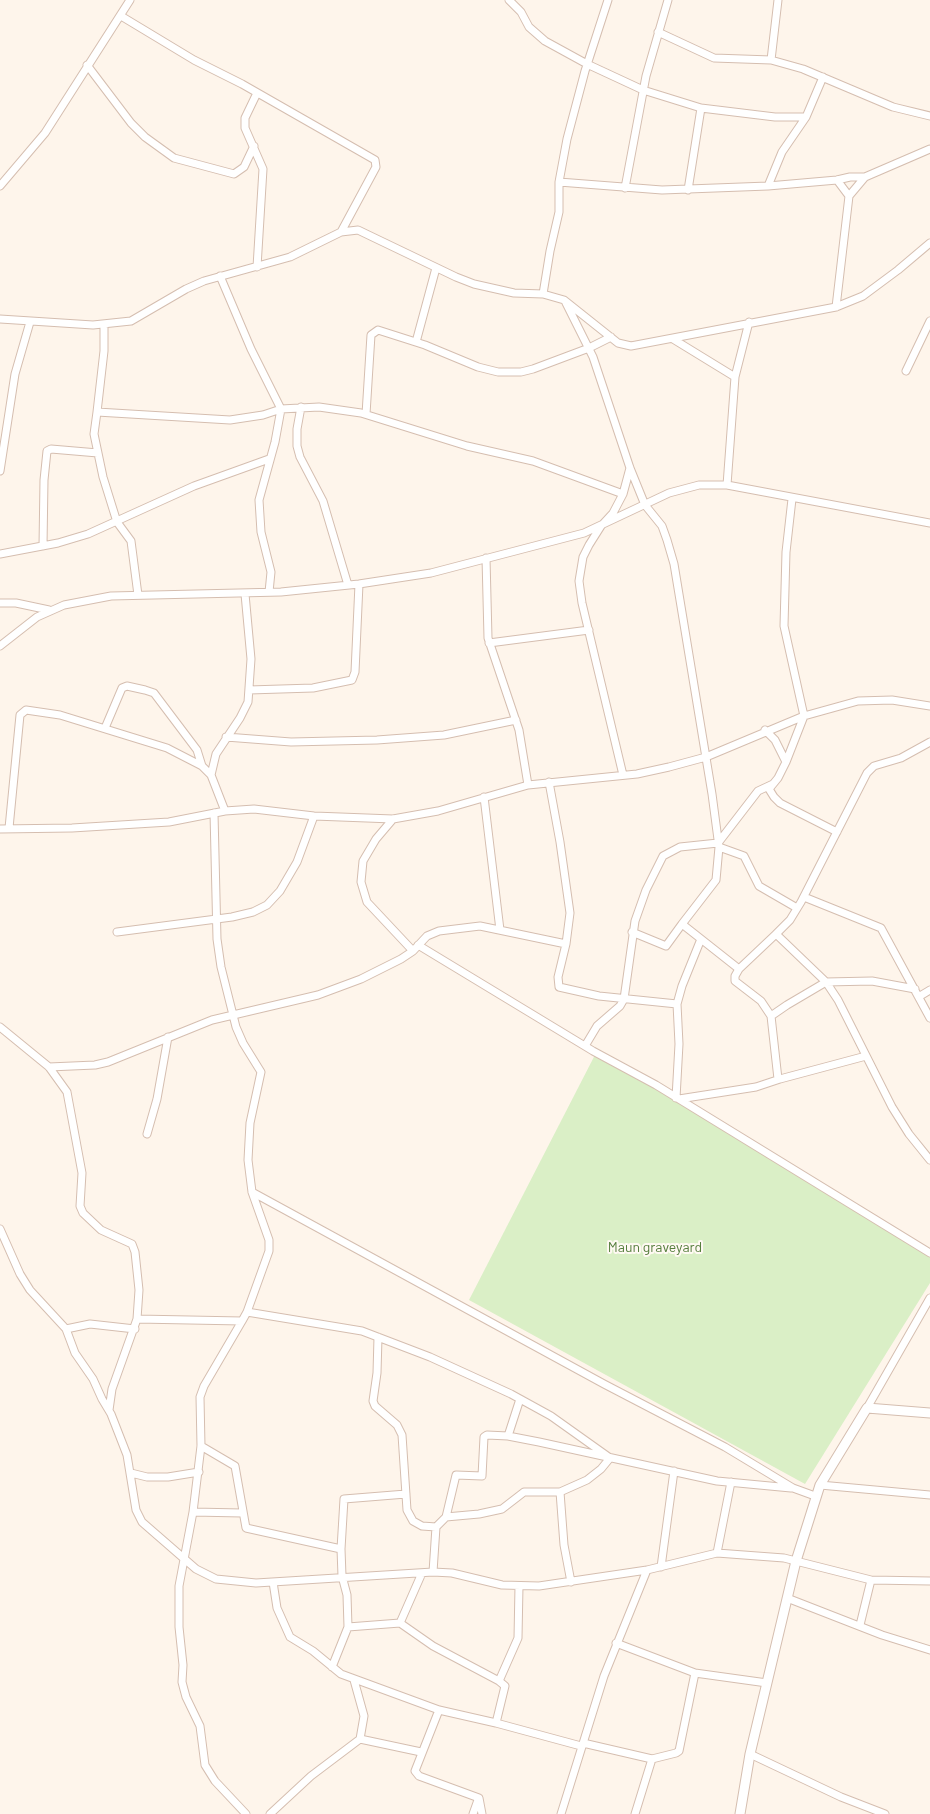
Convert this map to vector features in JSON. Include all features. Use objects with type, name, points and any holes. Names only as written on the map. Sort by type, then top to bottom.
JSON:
[{"type":"street","points":[[0,186],[45,132],[130,0]]},
{"type":"street","points":[[509,0],[521,12],[529,27],[545,41],[587,64],[643,90],[701,108],[775,117],[806,117]]},
{"type":"street","points":[[543,294],[559,212],[559,182],[567,139],[587,64],[608,0]]},
{"type":"street","points":[[625,188],[643,90],[668,0]]},
{"type":"street","points":[[771,60],[778,0]]},
{"type":"street","points":[[121,16],[194,60],[257,93],[375,160],[376,167],[341,232]]},
{"type":"street","points":[[658,32],[714,58],[771,60],[823,77],[893,107],[930,116]]},
{"type":"street","points":[[87,65],[145,137],[174,158],[234,174],[244,167],[254,146]]},
{"type":"street","points":[[768,186],[782,152],[806,117],[823,77]]},
{"type":"street","points":[[257,93],[245,118],[245,128],[263,169],[257,267]]},
{"type":"street","points":[[688,190],[701,108]]},
{"type":"street","points":[[836,307],[849,196],[865,178],[930,149]]},
{"type":"street","points":[[559,182],[625,188],[688,190],[768,186],[837,180],[850,177],[865,178]]},
{"type":"street","points":[[837,180],[849,196]]},
{"type":"street","points":[[0,319],[30,322],[104,324],[131,321],[186,289],[220,276],[301,253],[341,232],[358,230],[367,232],[456,277],[494,290],[543,294],[564,300],[618,343],[631,346],[673,340],[749,322],[836,307],[863,296],[930,243]]},
{"type":"street","points":[[416,342],[436,268]]},
{"type":"street","points":[[220,276],[251,349],[280,409],[279,426],[259,500],[262,532],[272,572],[270,592]]},
{"type":"street","points":[[564,300],[589,348],[630,468],[645,505],[662,526],[674,564],[719,845],[716,880],[666,946],[632,932]]},
{"type":"street","points":[[0,471],[15,374],[30,322]]},
{"type":"street","points":[[727,485],[736,377],[749,322]]},
{"type":"street","points":[[906,371],[930,322]]},
{"type":"street","points":[[104,324],[104,351],[94,434],[118,522],[131,542],[138,595]]},
{"type":"street","points":[[366,414],[371,335],[374,331],[378,330],[416,342],[478,367],[498,372],[521,372],[533,369],[611,338]]},
{"type":"street","points":[[673,340],[736,377]]},
{"type":"street","points":[[97,412],[230,420],[301,406],[366,414],[467,446],[533,461],[623,494]]},
{"type":"street","points":[[301,406],[297,429],[299,452],[323,501],[333,542],[348,585]]},
{"type":"street","points":[[43,546],[44,480],[47,451],[51,449],[98,453]]},
{"type":"street","points":[[0,554],[74,539],[118,522],[194,486],[270,459]]},
{"type":"street","points":[[623,775],[582,598],[580,570],[589,545],[600,526],[613,513],[623,494],[630,468]]},
{"type":"street","points":[[0,646],[50,610],[99,598],[138,595],[245,594],[359,584],[431,573],[567,538],[600,526],[684,488],[727,485],[792,499],[930,523]]},
{"type":"street","points":[[792,499],[786,552],[784,626],[804,716],[786,762],[778,778],[768,789],[780,803],[837,832]]},
{"type":"street","points":[[486,558],[487,630],[489,643],[516,720],[528,785]]},
{"type":"street","points":[[249,690],[313,688],[352,680],[355,672],[359,584]]},
{"type":"street","points":[[211,775],[216,754],[244,711],[249,690],[251,659],[245,594]]},
{"type":"street","points":[[0,603],[16,603],[50,610]]},
{"type":"street","points":[[489,643],[589,630]]},
{"type":"street","points":[[105,728],[122,688],[127,686],[154,693],[197,750],[202,766]]},
{"type":"street","points":[[0,829],[72,828],[162,823],[225,811],[270,809],[314,816],[393,819],[438,812],[528,785],[623,775],[669,767],[706,757],[765,730],[804,716],[858,701],[876,700],[930,706]]},
{"type":"street","points":[[9,828],[20,715],[31,710],[105,728],[167,748],[202,766],[211,775],[225,811]]},
{"type":"street","points":[[226,737],[291,742],[377,740],[444,735],[516,720]]},
{"type":"street","points":[[765,730],[775,740],[786,762]]},
{"type":"street","points":[[778,1080],[771,1016],[761,1001],[735,981],[735,976],[739,969],[790,920],[804,897],[866,773],[874,766],[902,758],[930,742]]},
{"type":"street","points":[[549,782],[570,913],[566,944],[558,977],[559,987],[582,994],[677,1004]]},
{"type":"street","points":[[719,845],[758,791],[772,784]]},
{"type":"street","points":[[484,797],[500,930]]},
{"type":"street","points":[[214,814],[217,919],[221,967],[243,1043],[261,1072],[248,1135],[248,1160],[252,1192],[270,1240],[247,1312],[204,1386],[200,1397],[201,1446],[199,1472],[179,1586],[179,1627],[183,1665],[182,1682],[186,1697],[200,1726],[205,1765],[208,1772],[236,1806],[246,1814]]},
{"type":"street","points":[[117,932],[217,919],[253,912],[267,905],[280,891],[297,862],[314,816]]},
{"type":"street","points":[[393,819],[376,840],[363,861],[361,882],[366,902],[415,948],[678,1098],[930,1253]]},
{"type":"street","points":[[585,1046],[597,1026],[620,1006],[624,999],[632,932],[646,890],[663,856],[680,847],[719,845],[744,856],[759,886],[797,908]]},
{"type":"street","points":[[804,897],[881,928],[920,996],[930,1018]]},
{"type":"street","points":[[682,924],[739,969]]},
{"type":"street","points":[[49,1067],[95,1065],[234,1013],[300,1000],[344,986],[415,948],[426,936],[449,929],[480,926],[566,944]]},
{"type":"street","points":[[776,934],[826,982],[838,1000],[905,1128],[930,1160]]},
{"type":"street","points":[[678,1098],[679,1044],[677,1004],[682,986],[701,940]]},
{"type":"street","points":[[771,1016],[826,982],[872,981],[915,989]]},
{"type":"street","points":[[920,996],[930,990]]},
{"type":"street","points":[[0,1027],[49,1067],[62,1083],[70,1102],[82,1173],[80,1206],[83,1213],[101,1230],[132,1244],[136,1252],[139,1276],[137,1319],[112,1390],[109,1410]]},
{"type":"street","points":[[147,1134],[157,1099],[168,1037]]},
{"type":"street","points":[[678,1098],[756,1087],[866,1056]]},
{"type":"street","points":[[252,1192],[604,1384],[734,1452],[793,1488],[815,1496]]},
{"type":"street","points":[[0,1229],[20,1274],[30,1290],[66,1329],[75,1353],[93,1378],[109,1410],[127,1455],[136,1510],[142,1522],[183,1559],[196,1569],[216,1579],[243,1583],[433,1572],[452,1573],[502,1585],[538,1586],[647,1570],[717,1553],[796,1561],[871,1580],[930,1581]]},
{"type":"street","points":[[740,1814],[750,1754],[796,1561],[815,1496],[930,1298]]},
{"type":"street","points":[[247,1312],[343,1326],[378,1337],[473,1376],[520,1399],[551,1416],[610,1458]]},
{"type":"street","points":[[137,1319],[242,1321]]},
{"type":"street","points":[[66,1329],[90,1324],[134,1329]]},
{"type":"street","points":[[378,1337],[377,1373],[373,1401],[375,1406],[397,1425],[402,1435],[407,1510],[412,1521],[422,1526],[436,1527]]},
{"type":"street","points":[[508,1436],[520,1399]]},
{"type":"street","points":[[867,1408],[930,1413]]},
{"type":"street","points":[[433,1572],[436,1527],[446,1517],[456,1475],[482,1476],[484,1437],[508,1436],[730,1482],[793,1488]]},
{"type":"street","points":[[201,1446],[235,1466],[246,1528],[341,1549]]},
{"type":"street","points":[[446,1517],[479,1514],[502,1509],[524,1492],[560,1492],[587,1480],[602,1469],[610,1458]]},
{"type":"street","points":[[661,1567],[674,1471]]},
{"type":"street","points":[[131,1473],[147,1477],[168,1477],[199,1472]]},
{"type":"street","points":[[717,1553],[730,1482]]},
{"type":"street","points":[[820,1485],[930,1495]]},
{"type":"street","points":[[560,1492],[564,1545],[571,1582]]},
{"type":"street","points":[[332,1667],[348,1627],[347,1589],[342,1576],[341,1549],[344,1499],[406,1494]]},
{"type":"street","points":[[193,1512],[242,1513]]},
{"type":"street","points":[[560,1814],[616,1643],[647,1570]]},
{"type":"street","points":[[400,1623],[422,1573]]},
{"type":"street","points":[[860,1625],[871,1580]]},
{"type":"street","points":[[272,1582],[277,1608],[290,1637],[354,1680],[439,1710],[582,1744],[652,1759],[676,1753],[679,1751],[695,1673]]},
{"type":"street","points":[[499,1681],[518,1638],[519,1586]]},
{"type":"street","points":[[787,1598],[930,1650]]},
{"type":"street","points":[[348,1627],[400,1623],[432,1646],[499,1681],[505,1686],[496,1723]]},
{"type":"street","points":[[616,1643],[695,1673],[767,1683]]},
{"type":"street","points":[[270,1813],[311,1776],[360,1739],[364,1716],[354,1680]]},
{"type":"street","points":[[439,1710],[415,1771],[419,1776],[478,1798]]},
{"type":"street","points":[[360,1739],[421,1752]]},
{"type":"street","points":[[750,1754],[842,1797],[885,1814]]},
{"type":"street","points":[[635,1814],[652,1759]]},
{"type":"street","points":[[472,1814],[478,1798]]},
{"type":"street","points":[[478,1798],[482,1814]]},
{"type":"green space","name":"Maun graveyard","points":[[597,1051],[930,1255],[930,1283],[805,1484],[469,1300]]}]
